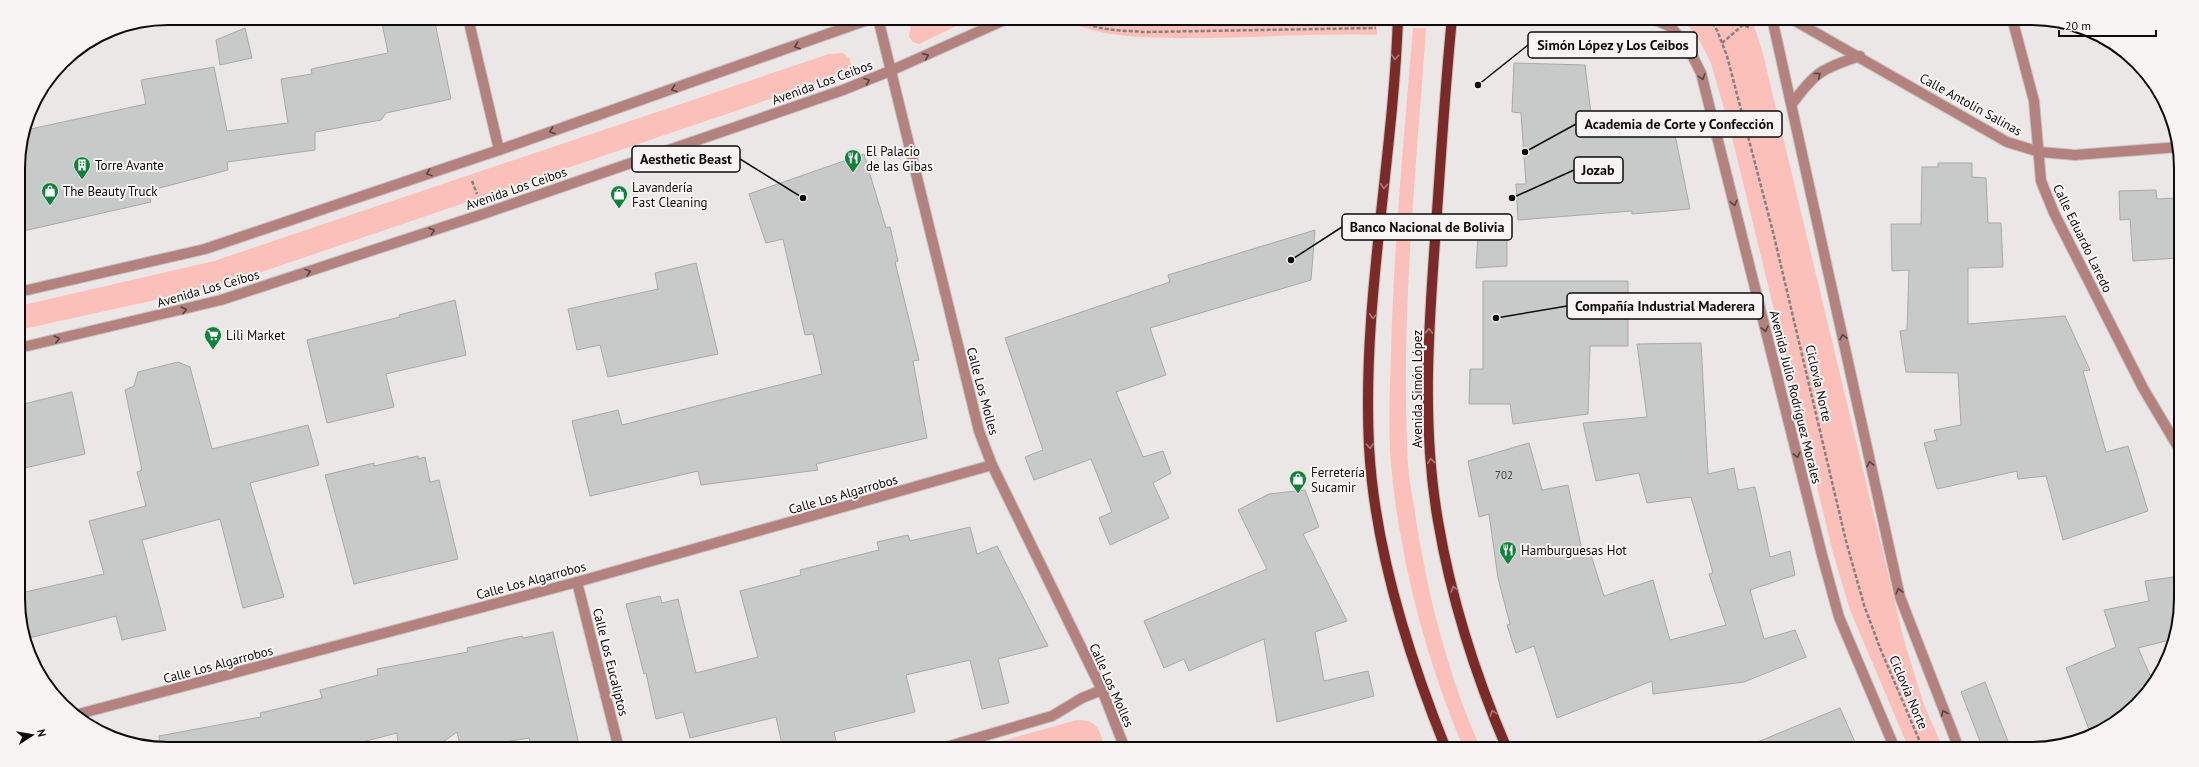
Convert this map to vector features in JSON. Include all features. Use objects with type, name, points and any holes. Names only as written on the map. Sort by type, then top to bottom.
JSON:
[{"type":"main road","points":[[1397,25],[1369,371],[1369,447],[1376,504],[1389,569],[1409,646],[1443,742]]},
{"type":"main road","name":"Avenida Simón López","points":[[1451,25],[1430,310],[1427,382],[1430,455],[1438,520],[1450,576],[1471,652],[1504,742]]},
{"type":"street","points":[[470,25],[499,150]]},
{"type":"street","points":[[25,291],[205,249],[499,150],[852,25]]},
{"type":"street","name":"Calle Los Molles","points":[[880,25],[979,431],[992,465],[1102,690],[1122,742]]},
{"type":"street","name":"Avenida Los Ceibos","points":[[25,347],[221,300],[490,211],[843,90],[890,71],[993,25]]},
{"type":"street","name":"Avenida Julio Rodríguez Morales","points":[[1668,25],[1671,26],[1689,49],[1701,73],[1822,555],[1838,610],[1892,742]]},
{"type":"street","points":[[1774,25],[1900,596],[1956,742]]},
{"type":"street","name":"Calle Antolín Salinas","points":[[1803,25],[1860,56],[2007,142],[2040,152],[2075,155],[2172,148]]},
{"type":"street","name":"Calle Eduardo Laredo","points":[[2014,25],[2034,101],[2040,152],[2041,181],[2054,213],[2144,388],[2174,440]]},
{"type":"street","points":[[1792,104],[1805,86],[1819,72],[1832,65],[1860,56]]},
{"type":"street","name":"Calle Los Algarrobos","points":[[82,713],[577,582],[992,465]]},
{"type":"street","name":"Calle Los Eucaliptos","points":[[577,582],[617,742]]},
{"type":"street","points":[[963,742],[1052,716],[1082,698],[1102,690]]},
{"type":"path","points":[[1086,25],[1145,32],[1376,28]]},
{"type":"path","name":"Ciclovía Norte","points":[[1713,25],[1722,42],[1727,56],[1774,232],[1846,541],[1864,605],[1880,648],[1920,742]]},
{"type":"path","points":[[1722,42],[1743,25],[1755,29]]},
{"type":"path","points":[[470,175],[478,198]]},
{"type":"shaded area","points":[[911,25],[958,25],[919,44],[913,42],[909,37]]},
{"type":"shaded area","points":[[1077,25],[1376,25],[1377,35],[1176,38],[1116,35]]},
{"type":"shaded area","points":[[1688,25],[1754,25],[1762,50],[1904,640],[1923,702],[1940,742],[1906,742],[1850,610],[1833,553],[1731,133],[1711,63],[1698,38]]},
{"type":"shaded area","points":[[1413,28],[1426,28],[1410,246],[1406,356],[1406,410],[1410,486],[1433,607],[1459,694],[1478,742],[1461,742],[1438,681],[1408,574],[1395,501],[1391,465],[1390,408],[1392,311]]},
{"type":"shaded area","points":[[843,53],[850,59],[851,66],[844,74],[223,285],[25,329],[25,305],[214,261],[829,54]]},
{"type":"shaded area","points":[[1077,720],[1084,720],[1094,724],[1097,727],[1103,742],[998,742]]},
{"type":"building","points":[[382,25],[435,25],[451,99],[386,113],[381,120],[315,132],[315,150],[227,162],[228,170],[148,191],[151,202],[25,231],[25,159],[31,129],[146,104],[141,80],[214,67],[227,131],[288,123],[281,79],[312,74],[311,69],[388,53]]},
{"type":"building","points":[[245,28],[252,58],[220,65],[216,40]]},
{"type":"building","points":[[1514,63],[1585,65],[1593,130],[1673,125],[1690,209],[1632,214],[1632,211],[1518,220],[1516,184],[1526,184],[1521,113],[1512,112]]},
{"type":"building","points":[[864,154],[886,228],[890,227],[898,261],[895,262],[919,360],[913,361],[927,438],[816,464],[818,470],[701,485],[698,471],[590,496],[572,421],[618,410],[622,425],[822,374],[813,334],[805,335],[783,239],[766,243],[749,194]]},
{"type":"building","points":[[1938,163],[1972,163],[1972,177],[1986,178],[1988,223],[2001,223],[2003,267],[1968,268],[1968,324],[2065,316],[2090,370],[2083,371],[2106,452],[2128,446],[2148,511],[2063,540],[2046,476],[2018,479],[2017,471],[1937,489],[1924,443],[1937,440],[1934,430],[1961,425],[1958,373],[1906,372],[1900,331],[1907,330],[1909,270],[1892,271],[1891,224],[1921,224],[1922,167],[1938,167]]},
{"type":"building","points":[[2156,190],[2157,199],[2174,198],[2174,258],[2133,261],[2130,219],[2120,220],[2119,191]]},
{"type":"building","points":[[1315,230],[1311,280],[1150,328],[1166,375],[1116,392],[1143,457],[1163,451],[1171,473],[1153,483],[1169,518],[1110,545],[1099,518],[1112,512],[1091,459],[1034,480],[1025,457],[1043,450],[1005,338],[1170,282],[1168,275]]},
{"type":"building","points":[[1478,233],[1507,233],[1507,266],[1476,268]]},
{"type":"building","points":[[696,263],[718,354],[608,377],[600,345],[577,350],[568,309],[658,289],[655,273]]},
{"type":"building","points":[[1483,281],[1628,281],[1628,346],[1590,346],[1588,414],[1513,424],[1510,404],[1469,404],[1470,369],[1483,369]]},
{"type":"building","points":[[455,300],[466,355],[386,374],[394,407],[327,423],[307,340],[400,317],[399,315]]},
{"type":"building","points":[[1701,343],[1708,474],[1734,468],[1738,490],[1755,487],[1770,557],[1790,551],[1795,575],[1750,590],[1764,639],[1795,630],[1806,657],[1744,682],[1653,694],[1652,681],[1557,718],[1534,646],[1516,653],[1507,625],[1510,624],[1498,578],[1489,514],[1479,517],[1468,461],[1529,443],[1542,490],[1568,485],[1582,550],[1589,549],[1604,596],[1653,580],[1670,640],[1726,625],[1709,574],[1713,573],[1691,497],[1647,503],[1639,473],[1596,481],[1583,423],[1647,417],[1637,344]]},
{"type":"building","points":[[178,362],[190,367],[212,449],[308,425],[319,465],[250,483],[284,597],[243,608],[220,519],[142,540],[166,630],[122,640],[116,616],[31,638],[26,617],[25,592],[104,574],[89,521],[146,506],[137,472],[142,470],[125,390],[134,386],[138,372]]},
{"type":"building","points":[[72,392],[85,454],[25,468],[25,404]]},
{"type":"building","points":[[418,456],[418,459],[425,457],[430,482],[439,480],[458,559],[354,584],[325,475],[374,463],[374,466]]},
{"type":"building","points":[[1305,490],[1319,527],[1303,534],[1347,621],[1315,632],[1324,681],[1368,671],[1374,696],[1277,722],[1264,639],[1189,671],[1184,659],[1164,668],[1144,621],[1267,569],[1238,510],[1269,494]]},
{"type":"building","points":[[970,527],[977,554],[997,546],[1048,646],[998,659],[1009,703],[982,709],[970,660],[906,675],[915,712],[834,732],[836,742],[781,742],[776,717],[690,738],[683,712],[656,719],[646,673],[644,674],[626,604],[660,596],[662,603],[678,599],[696,673],[758,657],[740,591],[801,575],[800,570],[879,550],[877,542],[908,535],[910,541]]},
{"type":"building","points":[[2174,577],[2174,608],[2167,641],[2138,648],[2151,677],[2132,700],[2118,712],[2102,723],[2089,729],[2066,668],[2116,647],[2104,610],[2149,601],[2145,581]]},
{"type":"building","points":[[553,632],[578,742],[530,742],[529,738],[504,742],[459,742],[457,732],[443,742],[398,742],[397,733],[362,742],[160,742],[159,736],[261,717],[260,713],[322,698],[320,690],[378,675],[377,669],[468,652],[467,648],[522,636],[523,638]]},
{"type":"building","points":[[1985,682],[2008,742],[1980,742],[1961,692]]},
{"type":"building","points":[[1840,708],[1855,742],[1758,742]]},
{"type":"place","name":"Simón López y Los Ceibos","points":[[1478,85]]},
{"type":"place","name":"Academia de Corte y Confección","points":[[1525,152]]},
{"type":"place","name":"El Palacio de las Gibas","points":[[853,173]]},
{"type":"place","name":"Torre Avante","points":[[82,180]]},
{"type":"place","name":"Aesthetic Beast","points":[[803,198]]},
{"type":"place","name":"Jozab","points":[[1512,198]]},
{"type":"place","name":"The Beauty Truck","points":[[50,206]]},
{"type":"place","name":"Lavandería Fast Cleaning","points":[[619,209]]},
{"type":"place","name":"Banco Nacional de Bolivia","points":[[1291,260]]},
{"type":"place","name":"Compañía Industrial Maderera","points":[[1496,318]]},
{"type":"place","name":"Lili Market","points":[[213,350]]},
{"type":"place","name":"Ferretería Sucamir","points":[[1298,494]]},
{"type":"place","name":"Hamburguesas Hot","points":[[1508,565]]}]
